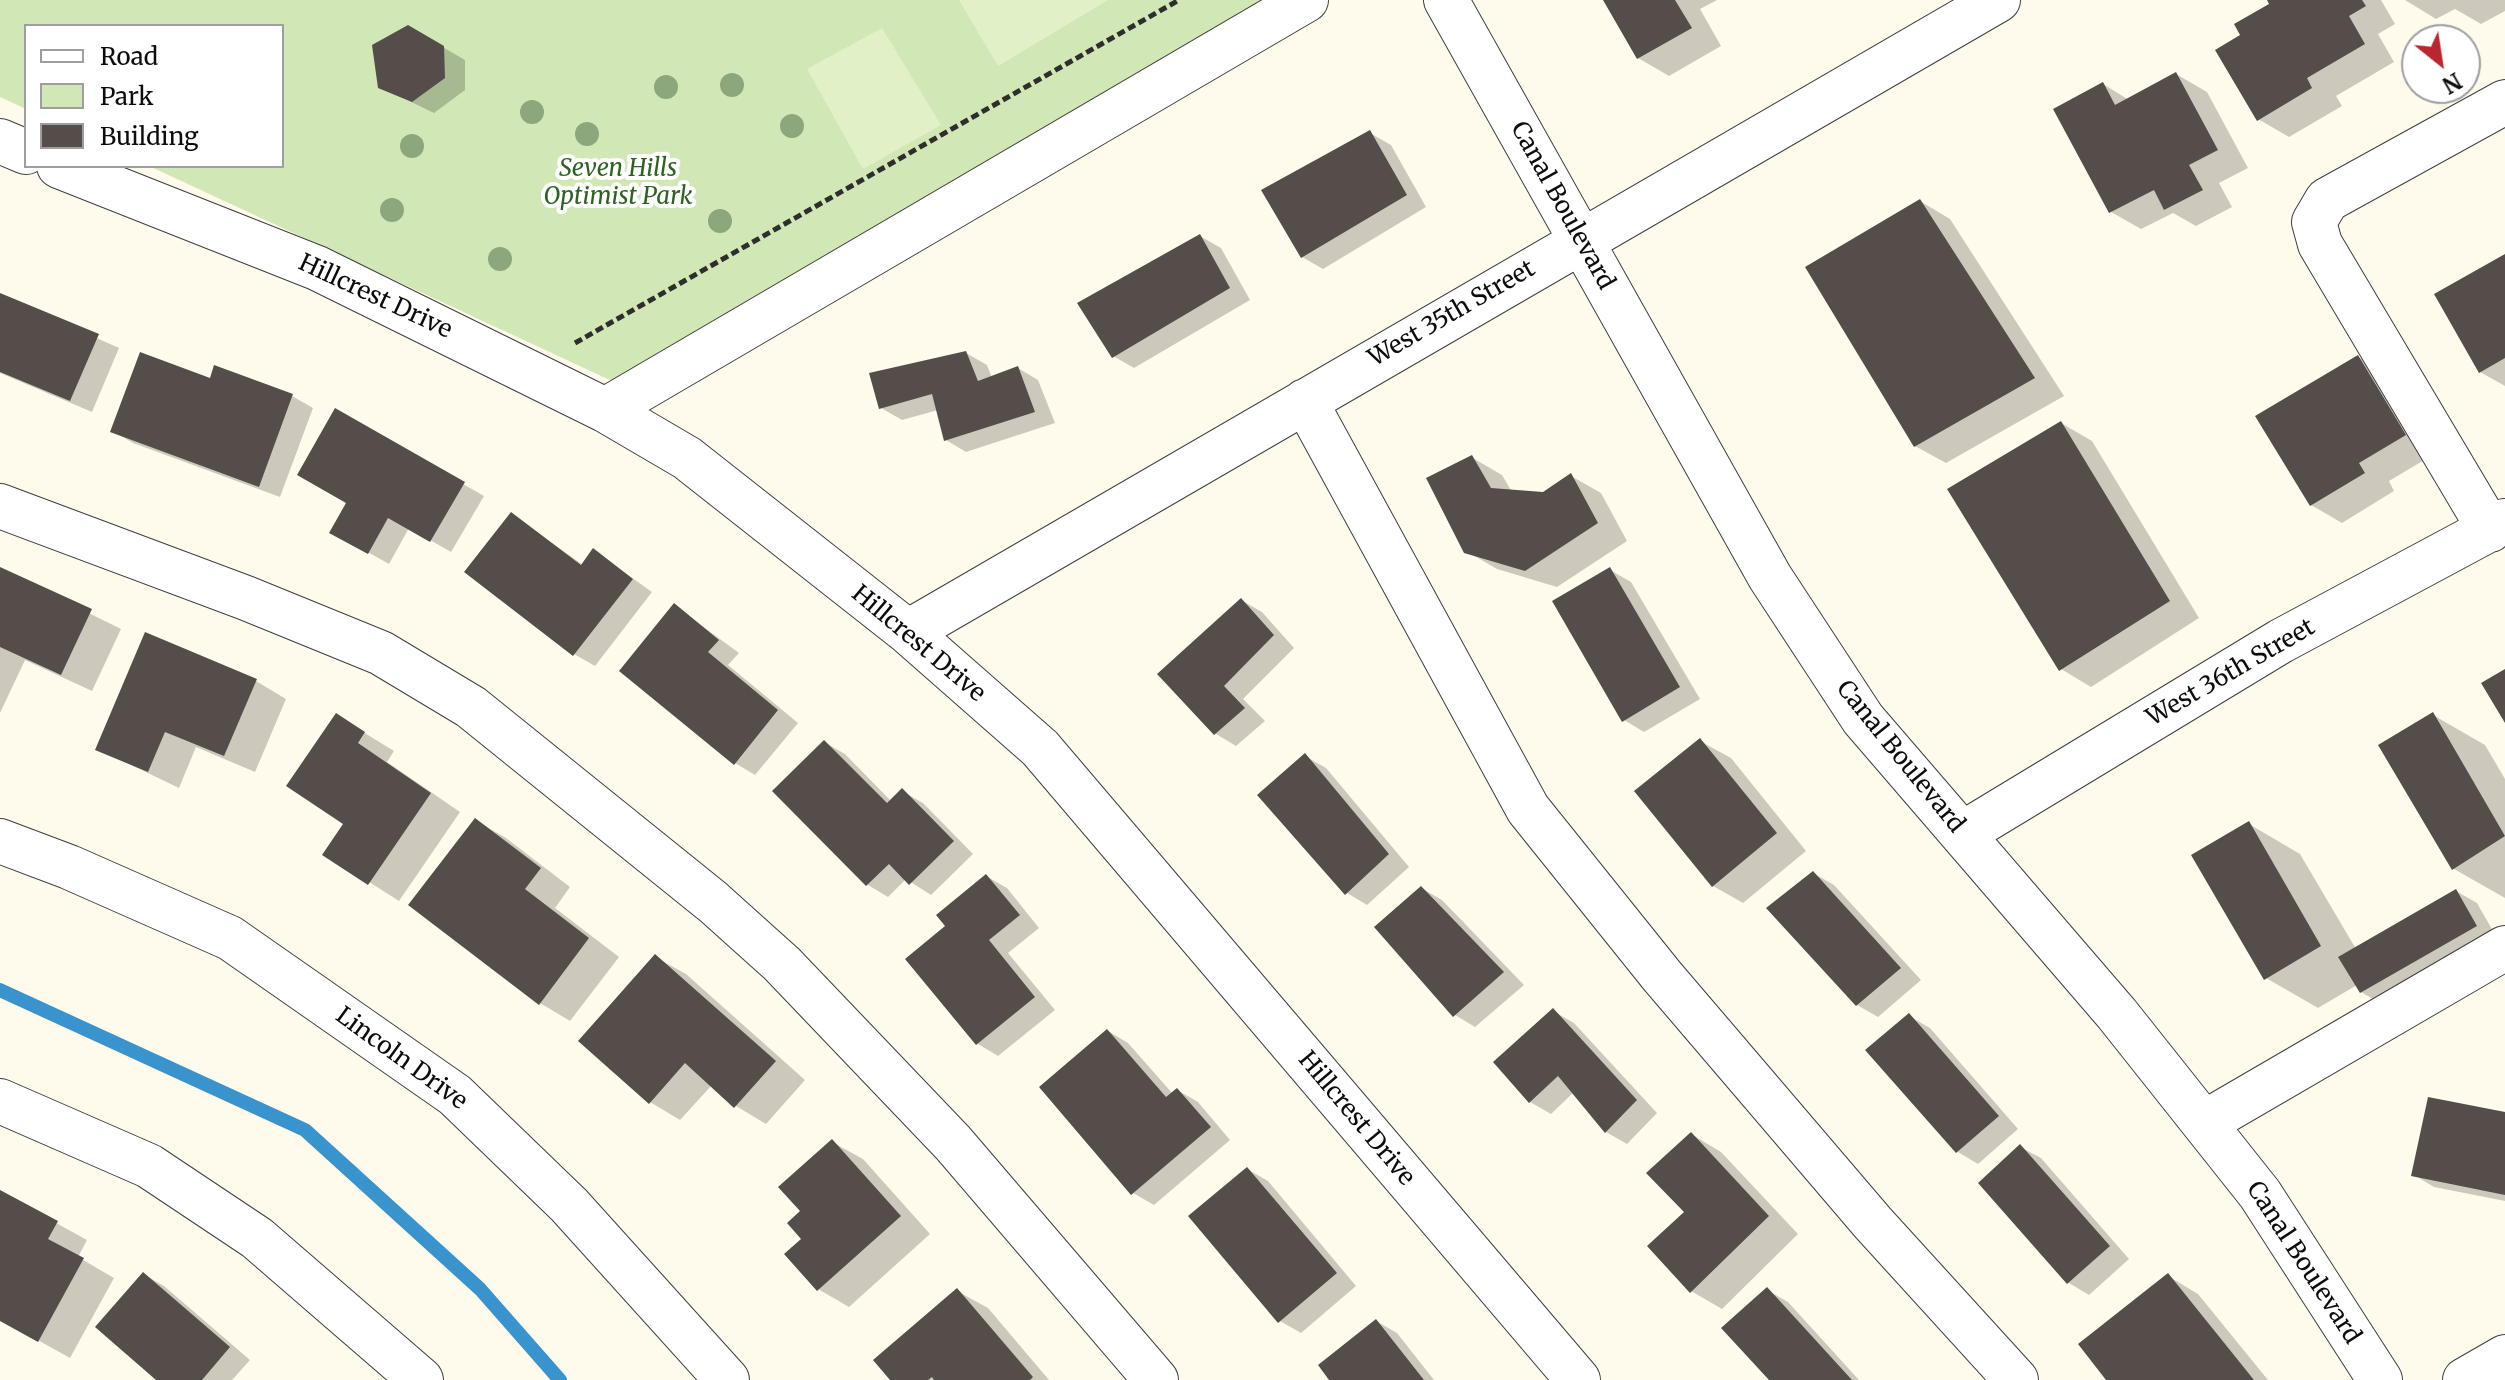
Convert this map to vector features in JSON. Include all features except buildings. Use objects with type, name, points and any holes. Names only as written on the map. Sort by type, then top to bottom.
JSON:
[{"type":"street","points":[[605,410],[1306,0]]},
{"type":"street","name":"Canal Boulevard","points":[[1446,0],[1770,577],[1863,719],[2117,1014],[2260,1194],[2380,1380]]},
{"type":"street","name":"West 35th Street","points":[[908,632],[1998,0]]},
{"type":"street","points":[[2497,525],[2320,244],[2314,222],[2327,200],[2505,102]]},
{"type":"street","points":[[0,141],[24,151]]},
{"type":"street","name":"Hillcrest Drive","points":[[64,168],[327,273],[605,410],[687,458],[908,632],[1040,748],[1578,1380]]},
{"type":"street","points":[[1305,401],[1528,809],[1662,976],[1873,1223],[2016,1380]]},
{"type":"street","points":[[0,506],[246,598],[381,653],[471,707],[713,902],[782,964],[953,1143],[1156,1380]]},
{"type":"street","name":"West 36th Street","points":[[1962,834],[2281,641],[2497,525]]},
{"type":"street","name":"Lincoln Drive","points":[[0,841],[69,867],[230,938],[455,1095],[569,1205],[727,1380]]},
{"type":"street","points":[[2204,1123],[2505,948]]},
{"type":"street","points":[[0,1101],[149,1166],[257,1238],[421,1380]]},
{"type":"street","points":[[2465,1380],[2505,1357]]},
{"type":"path","points":[[573,344],[1179,0]]},
{"type":"green space","name":"Seven Hills Optimist Park","points":[[0,0],[1300,0],[627,388],[153,168],[284,168],[284,24],[24,24],[24,108],[0,97]]},
{"type":"green space","points":[[959,0],[1108,0],[998,66]]},
{"type":"green space","points":[[882,28],[941,125],[863,169],[807,69]]},
{"type":"waterway","points":[[0,990],[305,1130],[480,1289],[560,1380]]}]
